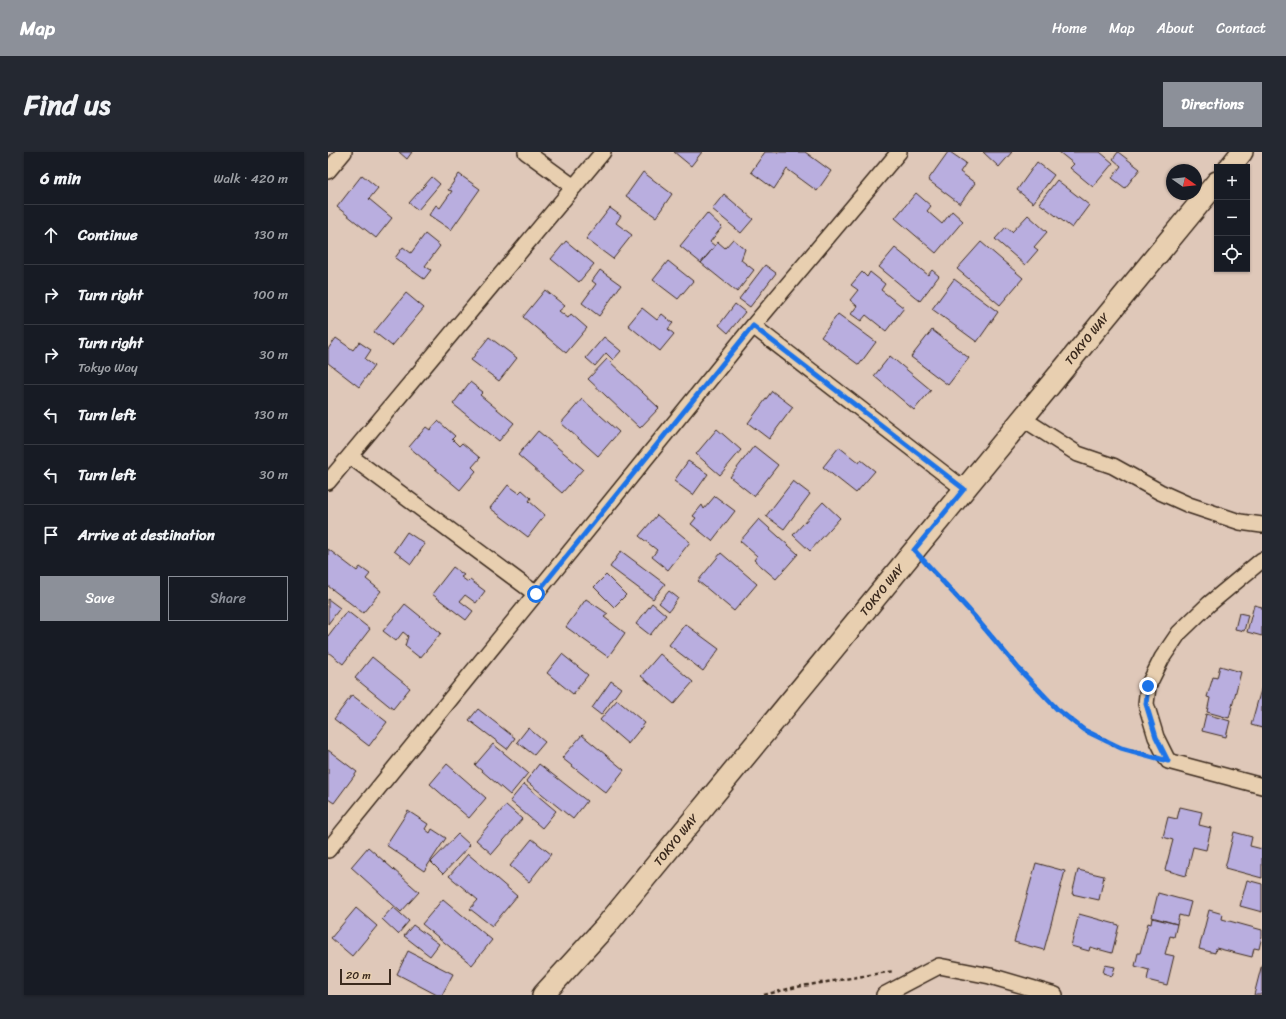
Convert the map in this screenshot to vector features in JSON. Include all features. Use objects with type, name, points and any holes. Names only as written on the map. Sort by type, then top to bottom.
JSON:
[{"type":"main road","points":[[1232,164],[1242,152]]},
{"type":"main road","name":"TOKYO WAY","points":[[544,995],[605,927],[1214,186]]},
{"type":"street","points":[[328,171],[344,152]]},
{"type":"street","points":[[526,152],[574,187]]},
{"type":"street","points":[[328,482],[603,152]]},
{"type":"street","points":[[328,850],[753,326],[899,152]]},
{"type":"street","points":[[753,326],[964,489]]},
{"type":"street","points":[[1022,418],[1078,454],[1114,466],[1160,492],[1189,505],[1240,522],[1262,526]]},
{"type":"street","points":[[350,456],[536,594]]},
{"type":"street","points":[[1262,560],[1208,604],[1179,633],[1162,658],[1148,686],[1146,704],[1156,737],[1168,761],[1262,786]]},
{"type":"street","points":[[884,995],[939,966],[990,976],[1055,995]]},
{"type":"path","points":[[914,550],[969,610],[1019,669],[1057,709],[1084,730],[1121,748],[1168,761]]},
{"type":"path","points":[[764,995],[796,987],[895,970]]},
{"type":"building","points":[[399,152],[412,152],[407,159]]},
{"type":"building","points":[[674,152],[702,152],[691,166]]},
{"type":"building","points":[[765,152],[805,152],[831,171],[817,191],[787,169],[774,189],[751,172]]},
{"type":"building","points":[[948,152],[966,163],[960,172],[975,183],[960,204],[928,180]]},
{"type":"building","points":[[983,152],[1012,152],[999,167]]},
{"type":"building","points":[[1059,152],[1100,152],[1113,163],[1093,187],[1070,168],[1074,164]]},
{"type":"building","points":[[1118,152],[1140,169],[1125,188],[1112,178],[1121,166],[1113,159]]},
{"type":"building","points":[[1037,162],[1054,175],[1033,203],[1017,190]]},
{"type":"building","points":[[643,172],[672,194],[656,217],[626,196]]},
{"type":"building","points":[[459,174],[480,189],[451,230],[429,215],[436,205],[440,208],[452,191],[448,190]]},
{"type":"building","points":[[362,175],[378,188],[369,199],[392,218],[376,238],[337,207]]},
{"type":"building","points":[[432,177],[440,184],[418,210],[409,203]]},
{"type":"building","points":[[1057,180],[1089,205],[1072,228],[1039,203]]},
{"type":"building","points":[[916,193],[931,206],[927,211],[942,224],[952,211],[963,221],[936,253],[895,218]]},
{"type":"building","points":[[724,194],[753,219],[741,233],[712,209]]},
{"type":"building","points":[[610,208],[621,216],[616,223],[632,235],[613,259],[586,239]]},
{"type":"building","points":[[707,213],[722,227],[710,242],[715,246],[701,263],[680,246]]},
{"type":"building","points":[[1028,215],[1047,232],[1034,247],[1038,250],[1025,265],[995,239],[1006,227],[1012,232]]},
{"type":"building","points":[[425,234],[440,246],[425,266],[431,270],[424,279],[395,258],[403,247],[411,253]]},
{"type":"building","points":[[733,239],[745,249],[741,260],[754,270],[737,292],[701,263],[718,242],[725,248]]},
{"type":"building","points":[[566,241],[594,264],[579,282],[551,259]]},
{"type":"building","points":[[981,242],[1023,278],[1000,305],[957,269]]},
{"type":"building","points":[[895,248],[928,275],[932,270],[939,276],[920,301],[879,267]]},
{"type":"building","points":[[668,261],[693,281],[678,299],[653,280]]},
{"type":"building","points":[[765,265],[776,273],[750,307],[739,299]]},
{"type":"building","points":[[600,270],[621,285],[599,316],[582,303],[596,284],[592,281]]},
{"type":"building","points":[[862,272],[867,277],[870,272],[885,284],[881,290],[904,308],[886,331],[866,315],[861,321],[851,314],[857,306],[850,300],[858,290],[851,285]]},
{"type":"building","points":[[954,279],[998,312],[977,342],[932,309]]},
{"type":"building","points":[[545,290],[565,306],[559,311],[568,318],[571,314],[587,328],[566,353],[523,317]]},
{"type":"building","points":[[406,293],[424,308],[392,346],[374,332]]},
{"type":"building","points":[[735,304],[745,312],[728,333],[719,325]]},
{"type":"building","points":[[642,308],[657,320],[662,314],[673,323],[668,329],[674,334],[660,351],[628,325]]},
{"type":"building","points":[[838,314],[876,342],[859,365],[821,337]]},
{"type":"building","points":[[932,330],[969,358],[948,385],[911,357]]},
{"type":"building","points":[[489,337],[517,358],[499,381],[471,360]]},
{"type":"building","points":[[604,337],[621,351],[613,360],[606,353],[595,366],[586,358]]},
{"type":"building","points":[[336,338],[353,350],[359,342],[371,350],[365,359],[374,366],[359,387],[328,363],[328,349]]},
{"type":"building","points":[[890,356],[931,390],[914,410],[874,376]]},
{"type":"building","points":[[607,359],[659,408],[640,428],[588,379]]},
{"type":"building","points":[[470,382],[483,392],[480,395],[514,423],[499,441],[453,404]]},
{"type":"building","points":[[772,391],[793,407],[769,439],[748,423]]},
{"type":"building","points":[[582,399],[619,432],[598,456],[561,423]]},
{"type":"building","points":[[438,421],[455,436],[452,439],[459,446],[462,443],[480,458],[472,467],[476,471],[460,490],[409,447],[426,427],[430,430]]},
{"type":"building","points":[[717,429],[741,450],[720,475],[696,454]]},
{"type":"building","points":[[538,431],[583,469],[562,493],[518,455]]},
{"type":"building","points":[[754,446],[778,465],[754,496],[730,477]]},
{"type":"building","points":[[839,447],[859,463],[861,460],[875,471],[856,493],[823,467]]},
{"type":"building","points":[[688,461],[708,474],[693,495],[674,481]]},
{"type":"building","points":[[793,481],[810,494],[784,529],[766,516]]},
{"type":"building","points":[[508,485],[519,493],[522,490],[531,498],[529,501],[545,515],[528,537],[490,508]]},
{"type":"building","points":[[715,496],[735,511],[712,541],[691,524],[696,518],[693,516],[702,505],[704,509]]},
{"type":"building","points":[[823,502],[840,518],[810,551],[793,535]]},
{"type":"building","points":[[657,515],[690,542],[668,570],[652,557],[657,550],[639,536]]},
{"type":"building","points":[[759,519],[798,554],[776,579],[754,560],[757,556],[740,541]]},
{"type":"building","points":[[407,532],[425,544],[411,564],[394,551]]},
{"type":"building","points":[[328,549],[357,571],[360,567],[370,574],[366,579],[381,591],[363,613],[328,586]]},
{"type":"building","points":[[621,551],[665,584],[653,599],[610,567]]},
{"type":"building","points":[[721,553],[757,584],[734,611],[698,581]]},
{"type":"building","points":[[453,567],[464,575],[461,577],[468,582],[470,580],[485,591],[476,603],[465,595],[460,601],[473,611],[466,620],[432,594]]},
{"type":"building","points":[[606,575],[626,595],[614,607],[594,587]]},
{"type":"building","points":[[669,591],[678,598],[669,611],[659,603]]},
{"type":"building","points":[[328,599],[340,608],[328,624]]},
{"type":"building","points":[[586,599],[608,614],[604,617],[625,633],[608,657],[566,627]]},
{"type":"building","points":[[652,603],[666,615],[650,635],[636,624]]},
{"type":"building","points":[[405,604],[441,633],[420,658],[405,646],[408,636],[403,632],[396,641],[383,631]]},
{"type":"building","points":[[1254,605],[1262,607],[1262,636],[1247,632]]},
{"type":"building","points":[[347,611],[370,629],[343,664],[328,652],[328,636]]},
{"type":"building","points":[[1239,613],[1248,615],[1244,631],[1235,629]]},
{"type":"building","points":[[685,624],[719,649],[703,671],[669,645]]},
{"type":"building","points":[[562,654],[588,675],[573,694],[547,673]]},
{"type":"building","points":[[660,654],[693,682],[674,704],[641,676]]},
{"type":"building","points":[[372,657],[410,688],[393,709],[355,678]]},
{"type":"building","points":[[1220,666],[1241,672],[1229,718],[1207,712],[1210,698],[1207,697],[1213,677],[1217,678]]},
{"type":"building","points":[[611,681],[621,688],[601,715],[592,708]]},
{"type":"building","points":[[1262,686],[1262,728],[1251,725]]},
{"type":"building","points":[[352,695],[387,722],[369,746],[334,719]]},
{"type":"building","points":[[617,700],[645,723],[628,744],[600,720]]},
{"type":"building","points":[[478,709],[515,738],[507,749],[469,720]]},
{"type":"building","points":[[1206,714],[1230,721],[1226,737],[1202,731]]},
{"type":"building","points":[[528,728],[545,742],[534,755],[517,742]]},
{"type":"building","points":[[582,735],[624,770],[606,793],[562,758]]},
{"type":"building","points":[[493,744],[528,773],[510,795],[475,765]]},
{"type":"building","points":[[328,750],[357,772],[334,803],[328,799]]},
{"type":"building","points":[[447,764],[486,798],[469,818],[430,784]]},
{"type":"building","points":[[539,764],[587,801],[573,819],[526,781]]},
{"type":"building","points":[[524,784],[556,811],[542,828],[510,801]]},
{"type":"building","points":[[506,805],[522,819],[492,854],[476,840]]},
{"type":"building","points":[[1180,807],[1202,812],[1199,825],[1211,828],[1206,850],[1193,847],[1186,876],[1165,870],[1173,840],[1163,837],[1168,817],[1177,819]]},
{"type":"building","points":[[408,811],[428,824],[425,829],[430,833],[432,829],[446,838],[424,871],[386,845]]},
{"type":"building","points":[[1234,832],[1252,837],[1250,846],[1262,849],[1262,878],[1225,868]]},
{"type":"building","points":[[458,834],[470,845],[443,874],[431,862]]},
{"type":"building","points":[[532,839],[551,854],[529,882],[510,866]]},
{"type":"building","points":[[368,847],[419,892],[401,912],[351,867]]},
{"type":"building","points":[[468,854],[517,896],[492,926],[470,909],[478,900],[449,876]]},
{"type":"building","points":[[1036,863],[1065,871],[1044,950],[1014,942]]},
{"type":"building","points":[[1078,870],[1104,876],[1099,900],[1072,894]]},
{"type":"building","points":[[1247,880],[1262,884],[1262,912],[1240,906]]},
{"type":"building","points":[[1158,893],[1191,902],[1187,917],[1179,915],[1177,924],[1152,917]]},
{"type":"building","points":[[443,899],[492,940],[472,965],[422,924]]},
{"type":"building","points":[[393,907],[409,921],[398,934],[382,919]]},
{"type":"building","points":[[356,908],[377,926],[352,956],[331,938]]},
{"type":"building","points":[[1209,910],[1223,914],[1222,919],[1262,930],[1259,949],[1254,948],[1252,957],[1216,948],[1215,953],[1199,949]]},
{"type":"building","points":[[1079,914],[1119,925],[1112,953],[1090,947],[1089,951],[1071,946]]},
{"type":"building","points":[[1152,918],[1177,924],[1174,937],[1170,936],[1165,954],[1174,956],[1167,985],[1147,980],[1149,970],[1135,966],[1148,923],[1151,924]]},
{"type":"building","points":[[413,925],[439,944],[430,956],[404,936]]},
{"type":"building","points":[[408,951],[453,974],[442,995],[437,995],[397,974]]},
{"type":"building","points":[[1262,964],[1262,995],[1254,995]]},
{"type":"building","points":[[1105,965],[1115,967],[1112,976],[1103,973]]},
{"type":"route","points":[[536,594],[753,326],[964,489],[914,550],[969,610],[1019,669],[1057,709],[1084,730],[1121,748],[1168,761],[1156,737],[1146,704],[1148,686]]}]
